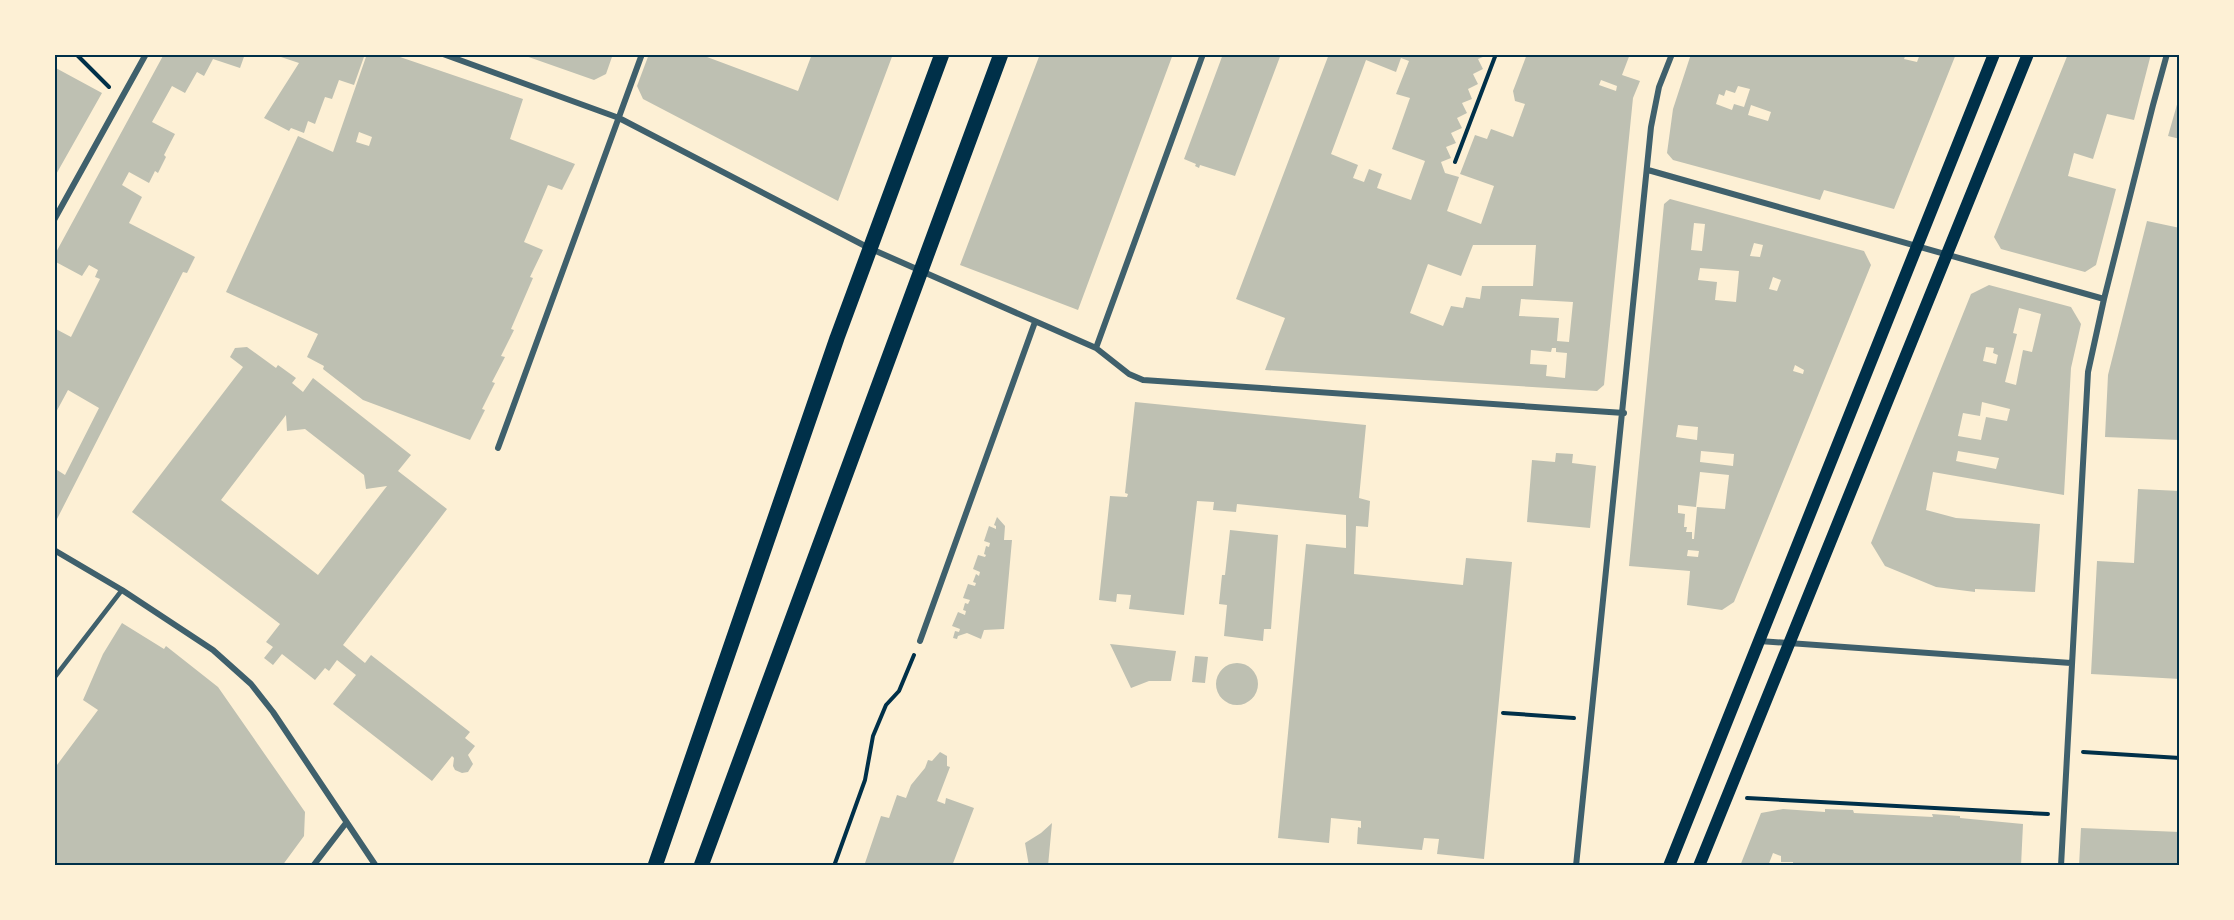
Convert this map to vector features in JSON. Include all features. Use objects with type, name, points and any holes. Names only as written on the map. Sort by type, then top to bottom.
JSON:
[{"type":"main road","points":[[654,866],[869,248],[942,54]]},
{"type":"main road","points":[[701,866],[1001,54]]},
{"type":"main road","points":[[1669,866],[1994,54]]},
{"type":"main road","points":[[1699,866],[2028,54]]},
{"type":"street","points":[[54,220],[146,54]]},
{"type":"street","points":[[443,54],[619,118],[869,248],[1096,348],[1136,378],[1153,382],[1624,413]]},
{"type":"street","points":[[498,448],[642,54]]},
{"type":"street","points":[[1096,348],[1203,54]]},
{"type":"street","points":[[1576,866],[1654,110],[1659,87],[1672,54]]},
{"type":"street","points":[[2061,866],[2088,372],[2104,299],[2168,54]]},
{"type":"street","points":[[1648,170],[2104,299]]},
{"type":"street","points":[[920,641],[1035,321]]},
{"type":"street","points":[[54,550],[122,590],[213,650],[251,684],[273,712],[376,866]]},
{"type":"street","points":[[1759,640],[2072,663]]},
{"type":"street","points":[[313,866],[346,823]]},
{"type":"lane","points":[[54,678],[122,590]]},
{"type":"path","points":[[76,54],[104,84],[122,97]]},
{"type":"path","points":[[1455,162],[1496,54]]},
{"type":"path","points":[[834,866],[865,780],[873,736],[886,705],[899,691],[920,641]]},
{"type":"path","points":[[1503,713],[1591,720]]},
{"type":"path","points":[[2067,752],[2180,758]]},
{"type":"path","points":[[1726,797],[2064,815]]},
{"type":"building","points":[[164,54],[245,54],[240,68],[213,59],[204,76],[197,72],[185,93],[172,86],[152,122],[175,134],[158,173],[155,171],[149,183],[129,172],[122,185],[142,197],[129,223],[195,257],[187,273],[183,272],[56,521],[54,520],[54,468],[65,475],[99,408],[68,390],[54,416],[54,328],[71,337],[100,279],[95,277],[98,270],[89,265],[82,276],[54,261],[54,256]]},
{"type":"building","points":[[272,54],[365,54],[354,85],[339,80],[332,99],[325,97],[315,124],[308,121],[304,133],[291,128],[289,131],[264,118],[299,63]]},
{"type":"building","points":[[367,54],[389,54],[523,99],[510,139],[575,164],[562,190],[548,185],[524,242],[543,250],[530,277],[533,278],[511,329],[514,330],[501,356],[505,357],[492,382],[495,383],[482,409],[485,410],[470,440],[363,400],[323,369],[324,366],[307,357],[318,334],[226,292],[298,136],[333,152]],"holes":[[[359,132],[372,137],[369,146],[356,142]]]},
{"type":"building","points":[[520,54],[613,54],[606,74],[594,80]]},
{"type":"building","points":[[649,54],[699,54],[798,91],[812,54],[893,54],[838,201],[643,99],[637,86]]},
{"type":"building","points":[[1040,54],[1173,54],[1078,310],[960,265]]},
{"type":"building","points":[[1223,54],[1281,54],[1235,176],[1200,165],[1199,168],[1195,166],[1196,164],[1184,159]]},
{"type":"building","points":[[1329,54],[1490,54],[1478,59],[1483,69],[1473,74],[1478,84],[1468,89],[1472,99],[1462,103],[1467,113],[1457,118],[1462,128],[1451,133],[1456,143],[1446,147],[1451,158],[1441,162],[1445,173],[1459,177],[1447,211],[1481,224],[1494,186],[1460,174],[1475,135],[1487,139],[1491,129],[1513,137],[1525,104],[1515,101],[1513,91],[1527,54],[1630,54],[1622,75],[1640,81],[1633,98],[1604,385],[1597,391],[1265,370],[1285,318],[1236,299]],"holes":[[[1401,58],[1409,61],[1396,94],[1410,98],[1392,149],[1425,161],[1411,200],[1377,188],[1382,174],[1369,169],[1364,182],[1353,178],[1358,165],[1331,154],[1366,60],[1396,72]],[[1601,80],[1617,86],[1616,91],[1599,85]],[[1473,245],[1536,245],[1533,286],[1482,286],[1480,299],[1466,297],[1463,308],[1451,306],[1443,326],[1410,313],[1428,264],[1461,276]],[[1521,299],[1573,302],[1569,342],[1557,341],[1559,318],[1519,316]],[[1552,348],[1556,348],[1556,352],[1567,353],[1565,378],[1546,376],[1547,365],[1530,364],[1531,350],[1551,352]]]},
{"type":"building","points":[[1691,54],[1906,54],[1904,59],[1917,62],[1920,54],[1956,54],[1894,209],[1824,190],[1820,200],[1673,160],[1667,153],[1673,109]],"holes":[[[1738,86],[1750,89],[1744,107],[1734,104],[1732,110],[1716,104],[1719,94],[1724,96],[1726,90],[1735,93]],[[1751,105],[1771,112],[1768,121],[1748,115]]]},
{"type":"building","points":[[2068,54],[2151,54],[2134,120],[2107,114],[2093,159],[2074,153],[2068,176],[2116,189],[2096,265],[2085,272],[2001,249],[1994,237]]},
{"type":"building","points":[[54,67],[102,93],[54,178]]},
{"type":"building","points":[[2180,94],[2180,139],[2168,136]]},
{"type":"building","points":[[1670,199],[1864,251],[1871,265],[1734,602],[1722,610],[1687,605],[1690,571],[1629,566],[1664,204]],"holes":[[[1694,223],[1705,224],[1702,251],[1691,250]],[[1754,243],[1763,245],[1760,257],[1750,256]],[[1700,268],[1739,271],[1736,302],[1715,300],[1717,282],[1698,280]],[[1773,277],[1781,280],[1777,291],[1769,289]],[[1795,365],[1804,370],[1803,374],[1793,371]],[[1678,425],[1698,427],[1697,440],[1676,437]],[[1701,451],[1734,454],[1733,466],[1700,462]],[[1700,472],[1729,475],[1725,509],[1697,507],[1694,539],[1692,539],[1692,532],[1686,532],[1687,527],[1684,527],[1685,514],[1678,513],[1678,505],[1696,507]],[[1688,550],[1699,551],[1698,557],[1687,556]]]},
{"type":"building","points":[[2147,221],[2180,228],[2180,440],[2105,437],[2108,375]]},
{"type":"building","points":[[1989,285],[2071,307],[2081,324],[2071,368],[2064,495],[1933,472],[1926,510],[1956,518],[2040,524],[2035,592],[1975,589],[1975,592],[1936,587],[1885,566],[1871,543],[1971,294]],"holes":[[[2019,308],[2041,314],[2032,352],[2023,350],[2016,385],[2005,382],[2017,334],[2013,333]],[[1986,347],[1994,348],[1993,353],[1998,355],[1996,364],[1983,361]],[[1982,402],[2010,409],[2007,421],[1986,417],[1981,440],[1958,436],[1963,413],[1980,416]],[[1958,451],[1999,458],[1996,469],[1956,461]]]},
{"type":"building","points":[[247,347],[276,368],[278,365],[296,378],[292,383],[303,392],[313,378],[411,455],[398,471],[447,509],[343,645],[365,663],[371,655],[470,732],[465,738],[475,746],[468,755],[473,764],[468,772],[462,773],[455,770],[452,756],[432,781],[333,704],[356,675],[337,660],[329,671],[325,668],[315,680],[282,654],[273,665],[264,658],[273,647],[266,642],[280,624],[132,512],[243,367],[230,357],[235,348]],"holes":[[[286,415],[287,431],[305,429],[364,475],[366,489],[387,486],[318,575],[221,500]]]},
{"type":"building","points":[[1135,402],[1366,425],[1359,498],[1370,501],[1368,527],[1356,526],[1354,574],[1463,585],[1466,558],[1512,562],[1484,859],[1437,854],[1439,839],[1424,838],[1422,850],[1357,844],[1358,827],[1361,828],[1361,821],[1331,818],[1329,843],[1278,838],[1306,544],[1346,548],[1346,515],[1237,504],[1236,512],[1213,510],[1214,502],[1197,501],[1184,615],[1129,609],[1131,595],[1117,594],[1116,602],[1099,600],[1110,496],[1127,497],[1128,494],[1125,493]]},
{"type":"building","points":[[1556,453],[1573,454],[1572,463],[1596,466],[1590,528],[1527,522],[1532,460],[1555,462]]},
{"type":"building","points":[[2138,489],[2180,491],[2180,679],[2091,674],[2097,561],[2134,563]]},
{"type":"building","points":[[997,517],[1005,526],[1004,540],[1012,540],[1004,629],[984,630],[981,639],[967,633],[958,636],[957,639],[953,638],[955,631],[959,632],[960,629],[952,626],[958,612],[965,615],[966,611],[963,610],[965,603],[968,604],[970,600],[963,598],[968,584],[975,586],[976,583],[973,582],[976,574],[979,576],[980,572],[973,569],[978,555],[985,557],[986,555],[984,554],[986,546],[989,547],[990,543],[984,541],[989,526],[996,529],[994,525]]},
{"type":"building","points":[[1230,530],[1278,535],[1271,629],[1264,629],[1263,641],[1224,636],[1227,605],[1219,604]]},
{"type":"building","points":[[122,623],[164,649],[166,646],[218,687],[305,812],[304,836],[282,866],[54,866],[54,769],[98,710],[83,700],[103,654]]},
{"type":"building","points":[[1110,644],[1176,651],[1171,681],[1149,681],[1131,688]]},
{"type":"building","points":[[1195,656],[1208,657],[1205,683],[1192,682]]},
{"type":"building","points":[[1237,663],[1252,669],[1258,684],[1252,699],[1237,705],[1222,699],[1216,684],[1222,669]]},
{"type":"building","points":[[940,752],[947,756],[947,766],[950,767],[937,801],[945,804],[946,798],[974,808],[952,866],[864,866],[881,816],[889,818],[897,795],[906,798],[911,785],[925,768],[928,760],[932,761]]},
{"type":"building","points":[[1783,809],[1825,812],[1825,809],[1853,810],[1854,813],[1933,817],[1932,814],[2023,824],[2021,866],[1793,866],[1793,862],[1781,862],[1781,856],[1773,853],[1768,866],[1740,866],[1761,813]]},
{"type":"building","points":[[1052,823],[1048,866],[1029,866],[1025,843]]},
{"type":"building","points":[[2081,828],[2180,832],[2180,866],[2079,866]]}]
